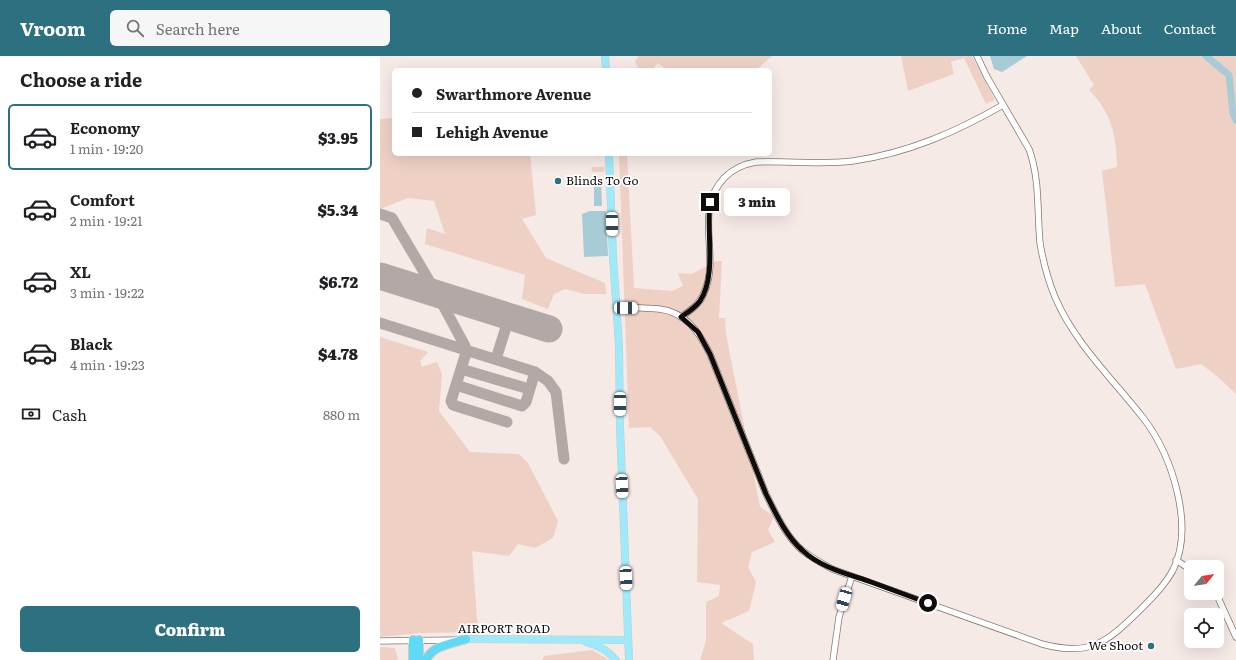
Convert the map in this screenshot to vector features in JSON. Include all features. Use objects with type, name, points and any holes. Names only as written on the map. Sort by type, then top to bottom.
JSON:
[{"type":"highway","points":[[413,660],[416,640]]},
{"type":"highway","points":[[416,640],[419,660]]},
{"type":"highway","points":[[426,660],[432,652],[443,645],[466,640]]},
{"type":"main road","points":[[605,56],[606,68]]},
{"type":"main road","points":[[609,156],[619,346],[620,427],[629,660]]},
{"type":"main road","points":[[574,639],[594,644],[606,651],[616,660]]},
{"type":"main road","name":"AIRPORT ROAD","points":[[466,640],[628,640]]},
{"type":"street","points":[[616,305],[626,308],[660,309],[681,317],[698,332],[710,354],[766,494],[782,524],[803,551],[832,569],[1042,644],[1072,650],[1098,644],[1116,633],[1152,597],[1166,580],[1176,560],[1182,543],[1182,517],[1176,488],[1166,458],[1145,420],[1081,342],[1060,307],[1049,281],[1042,252],[1037,185],[1030,149],[1003,105],[977,56]]},
{"type":"street","points":[[681,317],[694,308],[704,293],[709,275],[708,217],[710,202],[719,183],[733,170],[746,163],[853,161],[895,153],[943,137],[1003,105]]},
{"type":"street","points":[[1176,560],[1184,565]]},
{"type":"street","points":[[833,660],[839,618],[852,576]]},
{"type":"street","points":[[1219,600],[1236,637]]},
{"type":"street","name":"AIRPORT ROAD","points":[[380,641],[466,640]]},
{"type":"shaded area","points":[[639,56],[772,56],[758,68],[664,68],[658,63],[654,68],[638,68],[635,61]]},
{"type":"shaded area","points":[[901,56],[972,56],[995,100],[986,104],[964,58],[951,62],[954,74],[908,91]]},
{"type":"shaded area","points":[[1076,56],[1236,56],[1236,394],[1201,364],[1176,369],[1145,284],[1115,287],[1102,171],[1117,167],[1114,135],[1108,116],[1103,107],[1089,90],[1094,85]]},
{"type":"shaded area","points":[[392,118],[392,156],[530,156],[536,215],[522,219],[546,258],[605,283],[606,294],[585,294],[565,289],[554,294],[548,309],[522,299],[525,275],[425,244],[427,228],[445,234],[434,201],[408,198],[380,209],[380,119]]},
{"type":"shaded area","points":[[619,156],[627,156],[634,288],[672,291],[683,286],[678,273],[692,274],[716,261],[722,261],[719,318],[725,318],[726,334],[760,507],[774,516],[768,530],[775,542],[752,552],[748,567],[756,582],[749,611],[721,623],[753,644],[754,660],[700,660],[706,641],[706,602],[719,596],[720,585],[697,582],[698,499],[660,436],[650,427],[629,428]]},
{"type":"shaded area","points":[[593,167],[604,167],[605,170],[603,172],[594,172],[591,170]]},
{"type":"shaded area","points":[[380,337],[428,352],[420,361],[422,367],[437,362],[442,374],[439,411],[470,452],[519,454],[528,463],[558,521],[553,538],[535,548],[518,544],[509,556],[472,551],[478,632],[420,633],[380,637]]},
{"type":"shaded area","points":[[380,647],[395,648],[398,660],[380,660]]},
{"type":"shaded area","points":[[592,650],[609,660],[542,660],[544,656]]},
{"type":"water","points":[[990,56],[1027,56],[1002,72],[994,69]]},
{"type":"water","points":[[601,179],[602,206],[594,206],[594,180]]},
{"type":"water","points":[[590,211],[606,211],[608,256],[584,257],[582,214]]},
{"type":"waterway","points":[[1206,56],[1229,75],[1233,113],[1236,120]]},
{"type":"taxiway","points":[[380,214],[392,218],[437,294],[465,346],[466,353],[451,401],[453,405],[507,422]]},
{"type":"taxiway","points":[[496,359],[508,321],[505,315]]},
{"type":"taxiway","points":[[380,323],[535,372],[548,381],[556,392],[564,459]]},
{"type":"taxiway","points":[[461,369],[529,389]]},
{"type":"taxiway","points":[[456,385],[522,406],[526,402],[535,372]]},
{"type":"runway","points":[[380,276],[549,329]]},
{"type":"place","name":"Blinds To Go","points":[[558,181]]},
{"type":"place","name":"We Shoot","points":[[1151,646]]},
{"type":"route","points":[[710,202],[708,217],[709,275],[707,285],[700,301],[694,308],[681,317],[698,332],[710,354],[737,424],[775,512],[794,541],[803,551],[818,561],[832,569],[928,603]]}]
